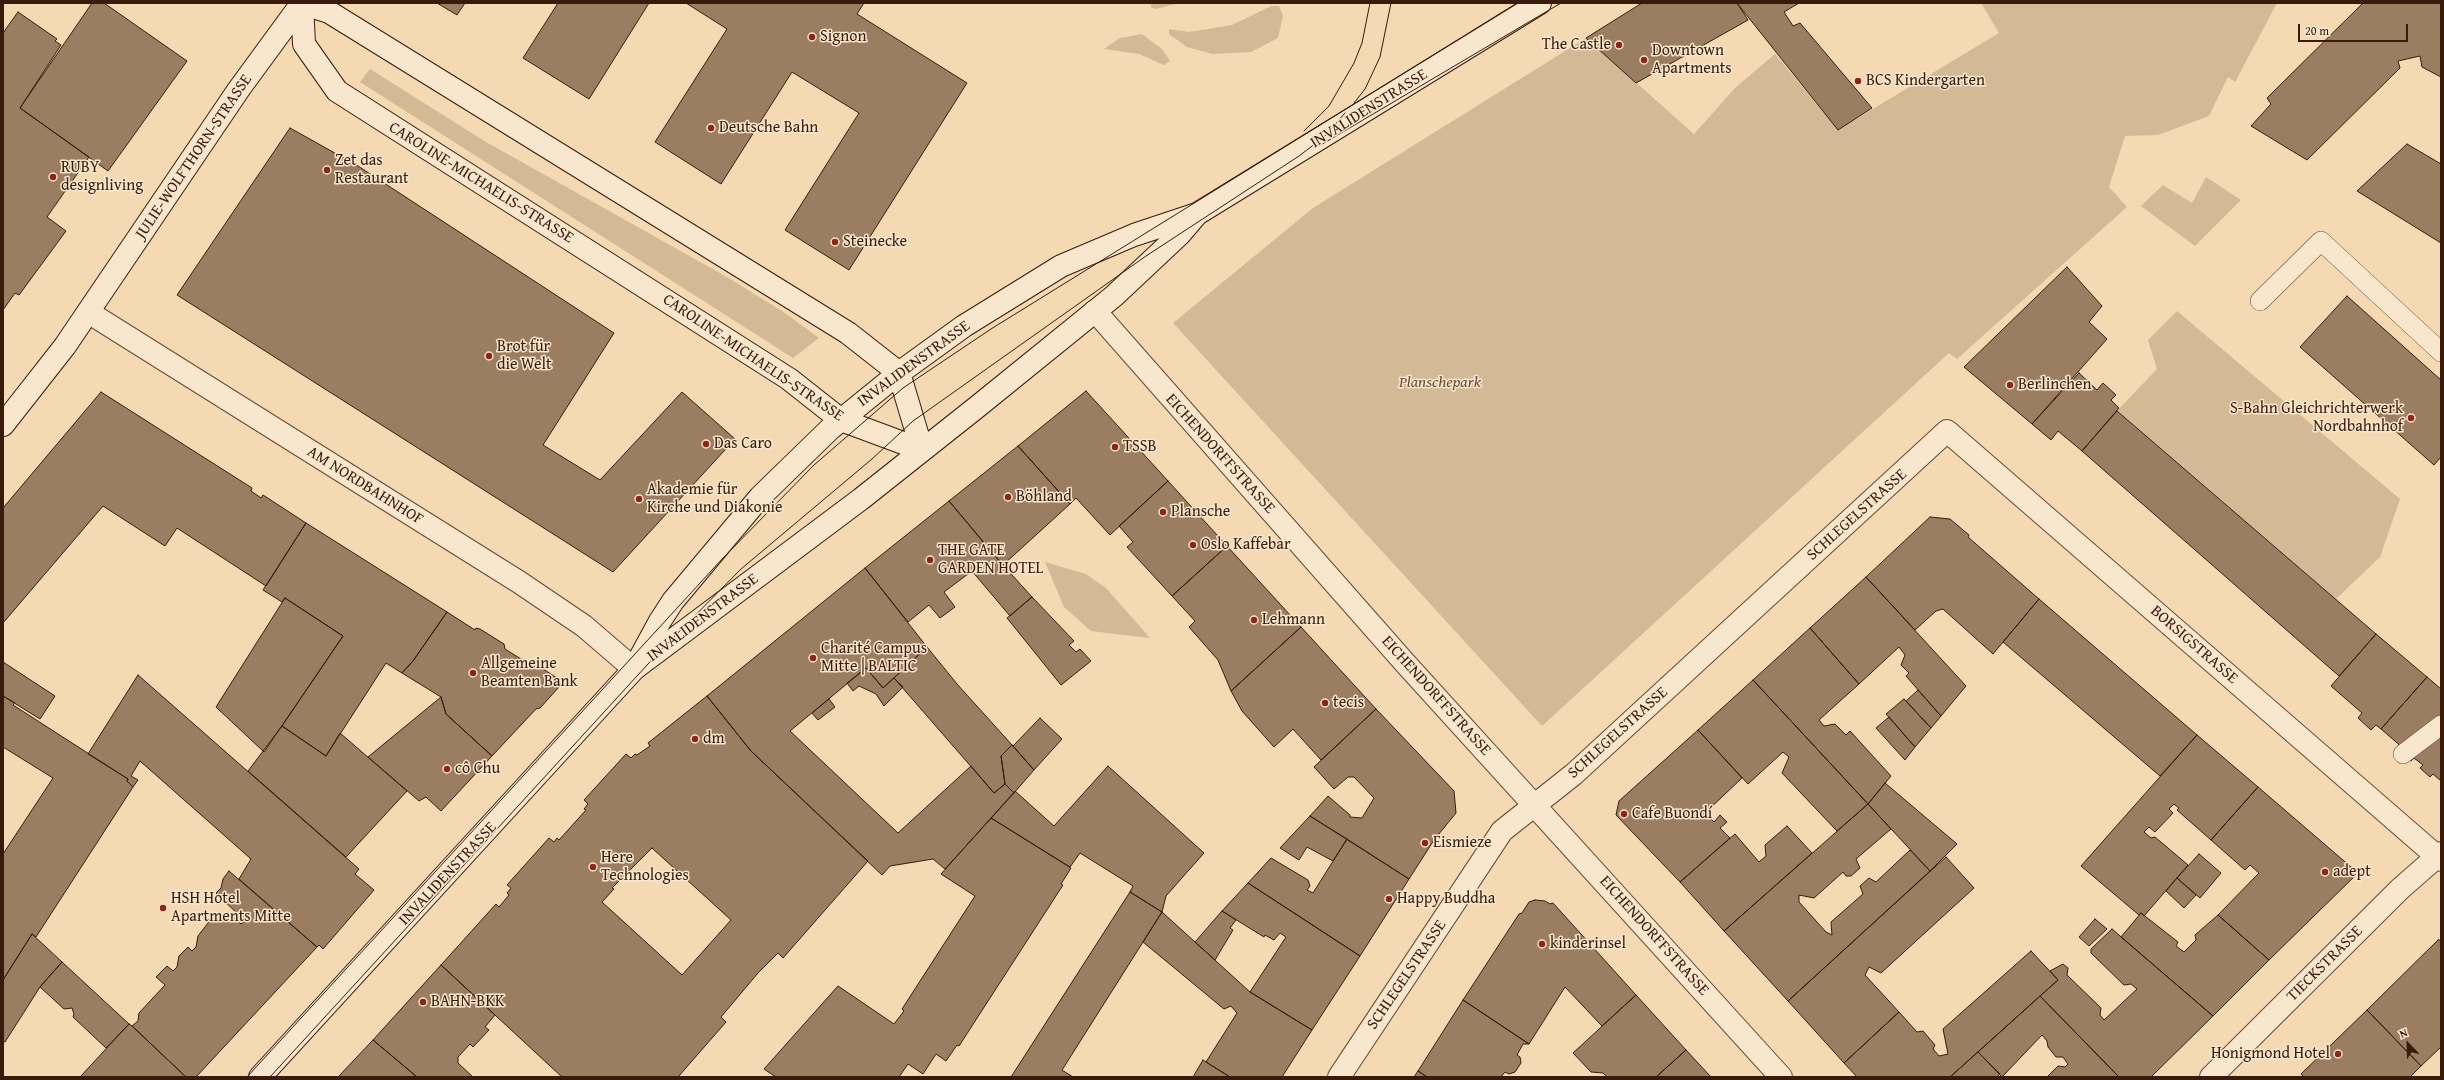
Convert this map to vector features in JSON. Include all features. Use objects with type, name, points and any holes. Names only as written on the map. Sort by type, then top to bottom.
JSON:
[{"type":"street","name":"JULIE-WOLFTHORN-STRASSE","points":[[3,425],[88,312],[239,89],[302,3]]},
{"type":"street","points":[[302,3],[329,12],[848,333],[899,373],[922,450]]},
{"type":"street","name":"CAROLINE-MICHAELIS-STRASSE","points":[[302,3],[304,44],[337,91],[789,379],[841,420],[922,450]]},
{"type":"street","name":"INVALIDENSTRASSE","points":[[634,669],[660,620],[706,559],[765,492],[800,455],[899,373],[964,326],[1061,266],[1134,235],[1197,214],[1540,3]]},
{"type":"street","name":"INVALIDENSTRASSE","points":[[260,1077],[634,669],[861,499],[1094,311],[1150,263],[1197,214]]},
{"type":"street","name":"EICHENDORFFSTRASSE","points":[[1094,311],[1405,663],[1781,1077]]},
{"type":"street","name":"AM NORDBAHNHOF","points":[[88,312],[519,582],[584,626],[634,669]]},
{"type":"street","name":"SCHLEGELSTRASSE","points":[[1338,1077],[1502,831],[1534,804],[1574,774],[1947,431]]},
{"type":"street","name":"BORSIGSTRASSE","points":[[1947,431],[2440,856]]},
{"type":"street","name":"TIECKSTRASSE","points":[[2211,1077],[2400,889],[2440,856]]},
{"type":"lane","points":[[2260,301],[2321,241],[2441,352]]},
{"type":"lane","points":[[2403,754],[2441,725]]},
{"type":"green space","points":[[1151,3],[1179,3],[1156,9],[1151,7]]},
{"type":"green space","name":"Planschepark","points":[[1981,3],[2277,3],[2235,82],[2228,77],[2209,116],[2158,135],[2125,136],[2109,187],[2127,207],[1957,359],[1949,353],[1542,726],[1173,323],[1313,208],[1586,38],[1694,134],[1736,87],[1775,54],[1838,130],[1999,33]]},
{"type":"green space","points":[[1271,6],[1279,6],[1283,16],[1278,38],[1251,52],[1213,54],[1187,47],[1169,34],[1169,29],[1189,32],[1232,25]]},
{"type":"green space","points":[[1142,34],[1162,49],[1170,61],[1164,65],[1139,54],[1104,49],[1120,38]]},
{"type":"green space","points":[[370,69],[486,142],[727,277],[785,313],[819,338],[793,358],[360,82]]},
{"type":"green space","points":[[2206,177],[2241,200],[2195,246],[2141,206],[2163,185],[2192,203]]},
{"type":"green space","points":[[2177,311],[2400,499],[2380,557],[2336,599],[2117,411],[2157,369],[2148,340]]},
{"type":"green space","points":[[1045,562],[1086,574],[1106,588],[1150,638],[1091,631],[1064,607]]},
{"type":"building","points":[[92,3],[104,3],[187,61],[108,171],[20,108]]},
{"type":"building","points":[[437,3],[465,3],[457,15]]},
{"type":"building","points":[[558,3],[649,3],[589,99],[523,58]]},
{"type":"building","name":"Deutsche Bahn","points":[[686,3],[864,3],[857,14],[967,83],[849,270],[785,230],[859,113],[792,72],[721,184],[655,142],[727,29]]},
{"type":"building","name":"Downtown Apartments","points":[[1642,3],[1737,3],[1748,20],[1636,83],[1586,38]]},
{"type":"building","points":[[1737,3],[1799,3],[1784,12],[1793,26],[1800,23],[1872,108],[1838,130]]},
{"type":"building","points":[[2363,3],[2441,3],[2441,77],[2422,67],[2420,56],[2398,61],[2400,68],[2307,160],[2251,126],[2271,104],[2267,98]]},
{"type":"building","points":[[18,12],[57,39],[55,41],[61,45],[20,108],[89,157],[47,217],[66,231],[19,295],[15,293],[3,310],[3,33]]},
{"type":"building","points":[[290,128],[358,166],[614,333],[543,445],[600,480],[682,392],[735,439],[613,572],[177,295]]},
{"type":"building","points":[[2407,144],[2441,164],[2441,243],[2357,191]]},
{"type":"building","points":[[2067,267],[2102,306],[2089,322],[2107,339],[2032,424],[1964,367]]},
{"type":"building","name":"S-Bahn Gleichrichterwerk Nordbahnhof","points":[[2347,296],[2441,380],[2441,457],[2434,465],[2300,347]]},
{"type":"building","points":[[2079,373],[2097,390],[2103,383],[2116,395],[2111,400],[2119,408],[2082,451],[2058,431],[2051,440],[2032,424]]},
{"type":"building","points":[[1086,391],[1168,481],[1110,535],[1076,498],[1070,504],[1018,446]]},
{"type":"building","points":[[101,392],[252,488],[251,491],[261,498],[263,495],[306,523],[266,586],[177,528],[165,546],[103,506],[3,623],[3,508]]},
{"type":"building","points":[[2117,411],[2376,634],[2339,676],[2082,451]]},
{"type":"building","points":[[1018,446],[1070,504],[1003,565],[949,501]]},
{"type":"building","points":[[1168,481],[1227,546],[1172,596],[1127,547],[1133,542],[1119,526]]},
{"type":"building","points":[[949,501],[993,554],[1032,597],[1010,616],[972,571],[944,592],[955,607],[940,618],[929,605],[908,622],[865,568]]},
{"type":"building","points":[[1930,517],[1950,519],[1969,535],[1968,537],[2039,599],[1993,654],[1943,609],[1936,611],[1915,630],[1866,577]]},
{"type":"building","points":[[306,523],[447,612],[413,661],[402,673],[386,663],[326,756],[282,726],[343,636],[285,598],[282,602],[263,590]]},
{"type":"building","points":[[1227,546],[1301,627],[1231,691],[1218,660],[1189,627],[1195,621],[1172,596]]},
{"type":"building","points":[[865,568],[927,647],[883,688],[866,668],[790,731],[898,833],[971,766],[994,793],[1005,784],[1014,793],[945,869],[933,859],[890,866],[882,875],[751,751],[707,696]]},
{"type":"building","points":[[1866,577],[1966,686],[1941,716],[1906,676],[1909,673],[1901,665],[1905,655],[1899,647],[1859,684],[1810,628]]},
{"type":"building","points":[[1032,597],[1074,641],[1069,645],[1076,652],[1080,649],[1091,661],[1061,685],[1007,618]]},
{"type":"building","points":[[285,598],[343,636],[264,752],[216,707]]},
{"type":"building","points":[[2039,599],[2197,735],[2160,776],[2003,642]]},
{"type":"building","points":[[447,612],[475,630],[476,628],[480,629],[504,644],[505,649],[529,664],[530,661],[534,663],[560,680],[559,687],[492,756],[446,714],[441,697],[402,673],[413,661]]},
{"type":"building","points":[[1301,627],[1376,709],[1321,760],[1293,729],[1274,747],[1242,711],[1231,691]]},
{"type":"building","points":[[1810,628],[1859,684],[1819,720],[1824,726],[1835,724],[1846,735],[1850,731],[1891,776],[1868,804],[1753,680]]},
{"type":"building","points":[[2376,634],[2427,677],[2381,729],[2376,725],[2371,730],[2358,718],[2362,713],[2331,686]]},
{"type":"building","points":[[927,647],[957,684],[1012,745],[1001,756],[1005,784],[994,793],[894,678]]},
{"type":"building","points":[[3,662],[55,696],[40,719],[3,696]]},
{"type":"building","points":[[866,668],[883,688],[894,678],[903,687],[884,706],[876,694],[859,686],[853,691],[847,683]]},
{"type":"building","points":[[138,675],[359,869],[355,874],[374,890],[323,949],[319,945],[317,947],[239,879],[251,859],[140,761],[131,776],[138,780],[133,787],[127,781],[128,779],[88,754]]},
{"type":"building","points":[[2427,677],[2441,689],[2441,781],[2433,774],[2430,777],[2420,768],[2423,765],[2414,758],[2411,761],[2403,754],[2403,748],[2381,729]]},
{"type":"building","points":[[1753,680],[1868,804],[1837,831],[1782,773],[1789,757],[1783,752],[1748,784],[1698,730]]},
{"type":"building","points":[[1918,690],[1941,716],[1931,728],[1906,701]]},
{"type":"building","points":[[3,696],[15,703],[13,705],[128,779],[127,781],[133,787],[36,937],[32,934],[3,980],[3,854],[53,778],[3,747]]},
{"type":"building","points":[[707,696],[751,751],[868,861],[783,958],[778,953],[758,973],[721,1017],[726,1022],[678,1077],[562,1077],[441,965],[496,904],[499,907],[509,895],[507,893],[511,888],[507,885],[549,838],[554,842],[557,838],[559,840],[586,810],[584,809],[588,804],[584,800],[626,754],[631,758],[635,754],[637,755],[650,746],[648,743]],"holes":[[[652,848],[731,920],[682,975],[602,902],[614,889],[612,888]]]},
{"type":"building","points":[[441,697],[446,714],[492,756],[441,811],[426,797],[419,801],[368,757]]},
{"type":"building","points":[[829,699],[835,707],[818,720],[812,713]]},
{"type":"building","points":[[1904,699],[1931,728],[1915,747],[1886,714]]},
{"type":"building","points":[[1376,709],[1454,791],[1456,813],[1434,840],[1409,879],[1310,816],[1328,796],[1350,815],[1350,817],[1362,818],[1374,798],[1354,777],[1348,777],[1334,789],[1314,767]]},
{"type":"building","points":[[1889,717],[1915,747],[1905,760],[1876,728]]},
{"type":"building","points":[[1040,718],[1062,739],[1034,770],[1013,746]]},
{"type":"building","points":[[282,726],[326,756],[340,733],[407,791],[346,857],[248,771]]},
{"type":"building","points":[[1698,730],[1742,778],[1705,813],[1714,822],[1720,815],[1727,822],[1720,828],[1730,838],[1680,882],[1616,815],[1619,801]]},
{"type":"building","points":[[2197,735],[2258,787],[2211,840],[2177,810],[2179,808],[2174,804],[2169,809],[2173,813],[2155,832],[2149,827],[2144,832],[2151,838],[2155,837],[2188,865],[2144,916],[2141,913],[2139,915],[2081,866]]},
{"type":"building","points":[[1012,745],[1034,770],[1014,793],[1005,784],[1001,756]]},
{"type":"building","points":[[1108,766],[1204,853],[1166,896],[1162,912],[1130,892],[1133,886],[1080,853],[1070,867],[991,818],[1015,791],[1054,826]]},
{"type":"building","points":[[1885,783],[1957,844],[1930,871],[1868,804]]},
{"type":"building","points":[[2258,787],[2358,873],[2269,960],[2218,915],[2259,873],[2250,865],[2245,870],[2211,840]]},
{"type":"building","points":[[1868,804],[1891,829],[1856,859],[1860,868],[1851,876],[1846,876],[1843,872],[1814,898],[1799,895],[1799,902],[1826,932],[1832,935],[1831,922],[1863,894],[1860,886],[1869,878],[1876,882],[1910,850],[1930,871],[1788,1001],[1724,931]]},
{"type":"building","points":[[1310,816],[1347,839],[1333,861],[1307,847],[1299,860],[1280,848]]},
{"type":"building","points":[[991,818],[1071,868],[1061,884],[1063,885],[959,1046],[957,1045],[946,1061],[936,1054],[923,1074],[908,1064],[899,1077],[776,1077],[764,1069],[838,986],[894,1024],[904,1011],[902,1009],[975,896],[941,874]]},
{"type":"building","points":[[1787,826],[1812,853],[1724,931],[1680,882],[1735,834],[1759,862],[1766,856],[1765,845]]},
{"type":"building","points":[[1347,839],[1409,879],[1360,956],[1248,883],[1271,858],[1308,880],[1310,886],[1307,890],[1313,893]]},
{"type":"building","points":[[2199,854],[2221,873],[2200,898],[2177,878]]},
{"type":"building","points":[[1946,857],[1974,888],[1881,973],[1869,967],[1865,975],[1899,1012],[1844,1063],[1788,1001]]},
{"type":"building","points":[[229,871],[317,947],[196,1077],[186,1077],[132,1026],[138,1021],[139,1013],[165,985],[156,977],[167,966],[173,971],[177,967],[179,956],[188,947],[192,951],[196,947],[198,936],[215,914],[224,922],[231,915],[241,924],[245,921],[216,893],[221,888],[223,879]]},
{"type":"building","points":[[2177,878],[2196,895],[2184,908],[2166,891]]},
{"type":"building","points":[[1248,883],[1360,956],[1312,1030],[1250,992],[1286,937],[1280,933],[1274,940],[1265,935],[1264,937],[1222,911]]},
{"type":"building","points":[[1130,892],[1162,912],[1062,1070],[1073,1077],[1011,1077]]},
{"type":"building","points":[[1535,900],[1545,901],[1550,904],[1553,903],[1636,995],[1602,1026],[1565,987],[1529,1044],[1463,1000],[1519,914],[1522,913],[1529,902]]},
{"type":"building","points":[[1222,911],[1236,920],[1230,928],[1233,930],[1215,960],[1195,942]]},
{"type":"building","points":[[1162,912],[1250,992],[1312,1030],[1282,1077],[1230,1077],[1206,1062],[1237,1013],[1231,1006],[1224,1009],[1143,942]]},
{"type":"building","points":[[2141,913],[2178,942],[2176,946],[2184,952],[2196,940],[2195,935],[2218,915],[2269,960],[2213,1016],[2121,937]]},
{"type":"building","points":[[2095,919],[2107,929],[2089,946],[2079,937]]},
{"type":"building","points":[[2112,929],[2213,1016],[2151,1077],[2119,1077],[2040,996],[2058,980],[2050,971],[2063,964],[2068,968],[2067,975],[2101,1008],[2100,1015],[2104,1020],[2137,989],[2131,984],[2124,985],[2091,953],[2091,949]]},
{"type":"building","points":[[32,934],[62,962],[40,987],[5,1042],[3,1041],[3,980]]},
{"type":"building","points":[[2438,940],[2441,940],[2441,1047],[2421,1066],[2367,1010]]},
{"type":"building","points":[[2031,951],[2058,980],[1950,1077],[1857,1077],[1844,1063],[1899,1012],[1917,1032],[1923,1031],[1935,1045],[1933,1049],[1939,1056],[1948,1054],[1943,1029]]},
{"type":"building","points":[[62,962],[129,1024],[106,1048],[73,1017],[74,1014],[72,1008],[64,1009],[40,987]]},
{"type":"building","points":[[441,965],[495,1015],[485,1027],[489,1030],[473,1047],[470,1044],[458,1057],[458,1063],[473,1077],[417,1077],[373,1040]]},
{"type":"building","points":[[1636,995],[1686,1050],[1656,1077],[1607,1077],[1603,1073],[1591,1072],[1573,1053]]},
{"type":"building","points":[[2040,996],[2119,1077],[2047,1077],[2058,1066],[2065,1067],[2068,1064],[2063,1057],[2056,1057],[2048,1047],[2047,1041],[2042,1035],[2002,1077],[1978,1052]]},
{"type":"building","points":[[1463,1000],[1529,1044],[1523,1044],[1517,1055],[1520,1057],[1521,1063],[1515,1072],[1509,1074],[1505,1072],[1501,1077],[1427,1077],[1418,1071]]},
{"type":"building","points":[[2367,1010],[2421,1066],[2410,1077],[2304,1077],[2301,1074]]},
{"type":"building","points":[[129,1024],[132,1026],[186,1077],[80,1077]]},
{"type":"building","points":[[373,1040],[417,1077],[338,1077]]},
{"type":"building","points":[[1686,1050],[1711,1077],[1656,1077]]},
{"type":"building","points":[[1978,1052],[2000,1074],[1997,1077],[1950,1077]]},
{"type":"building","points":[[1203,1060],[1206,1062],[1230,1077],[1193,1077]]},
{"type":"building","points":[[1418,1071],[1427,1077],[1414,1077]]},
{"type":"tram line","points":[[1304,131],[1329,106],[1354,63],[1362,43],[1370,3]]},
{"type":"tram line","points":[[1354,103],[1365,89],[1380,57],[1391,3]]},
{"type":"tram line","points":[[247,1077],[723,558],[814,465],[903,388],[991,329],[1517,3]]},
{"type":"tram line","points":[[1319,146],[1561,3]]},
{"type":"tram line","points":[[270,1077],[659,652],[741,569],[872,459],[913,421],[1146,256],[1299,156],[1324,137],[1345,113]]},
{"type":"place","name":"Signon","points":[[812,37]]},
{"type":"place","name":"The Castle","points":[[1619,45]]},
{"type":"place","name":"Downtown Apartments","points":[[1644,60]]},
{"type":"place","name":"BCS Kindergarten","points":[[1858,81]]},
{"type":"place","name":"Deutsche Bahn","points":[[711,128]]},
{"type":"place","name":"Zet das Restaurant","points":[[327,170]]},
{"type":"place","name":"RUBY designliving","points":[[53,177]]},
{"type":"place","name":"Steinecke","points":[[835,242]]},
{"type":"place","name":"Brot für die Welt","points":[[489,356]]},
{"type":"place","name":"Berlinchen","points":[[2010,385]]},
{"type":"place","name":"S-Bahn Gleichrichterwerk Nordbahnhof","points":[[2411,418]]},
{"type":"place","name":"Das Caro","points":[[706,444]]},
{"type":"place","name":"TSSB","points":[[1115,447]]},
{"type":"place","name":"Böhland","points":[[1008,497]]},
{"type":"place","name":"Akademie für Kirche und Diakonie","points":[[639,499]]},
{"type":"place","name":"Plansche","points":[[1163,512]]},
{"type":"place","name":"Oslo Kaffebar","points":[[1193,545]]},
{"type":"place","name":"THE GATE GARDEN HOTEL","points":[[930,560]]},
{"type":"place","name":"Lehmann","points":[[1254,620]]},
{"type":"place","name":"Charité Campus Mitte | BALTIC","points":[[813,658]]},
{"type":"place","name":"Allgemeine Beamten Bank","points":[[473,673]]},
{"type":"place","name":"tecis","points":[[1325,703]]},
{"type":"place","name":"dm","points":[[695,739]]},
{"type":"place","name":"cô Chu","points":[[447,769]]},
{"type":"place","name":"Cafe Buondí","points":[[1624,814]]},
{"type":"place","name":"Eismieze","points":[[1425,843]]},
{"type":"place","name":"Here Technologies","points":[[593,867]]},
{"type":"place","name":"adept","points":[[2325,872]]},
{"type":"place","name":"Happy Buddha","points":[[1389,899]]},
{"type":"place","name":"HSH Hotel Apartments Mitte","points":[[163,908]]},
{"type":"place","name":"kinderinsel","points":[[1542,944]]},
{"type":"place","name":"BAHN-BKK","points":[[423,1002]]},
{"type":"place","name":"Honigmond Hotel","points":[[2338,1054]]}]
